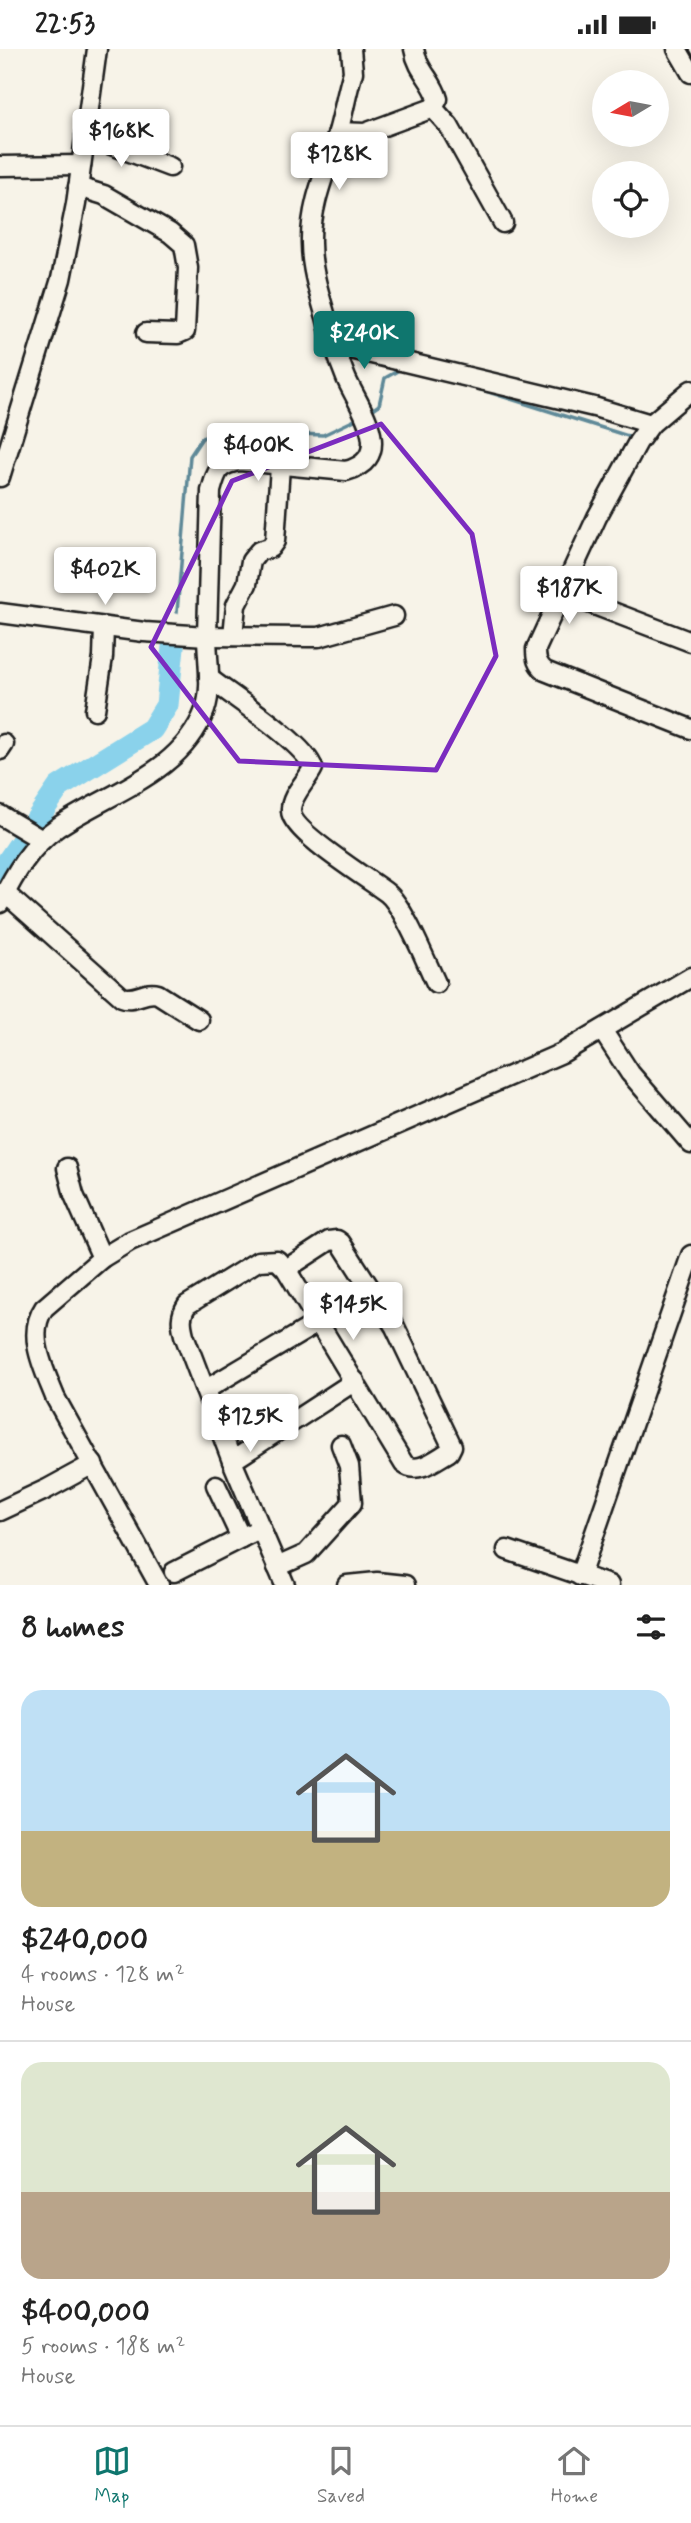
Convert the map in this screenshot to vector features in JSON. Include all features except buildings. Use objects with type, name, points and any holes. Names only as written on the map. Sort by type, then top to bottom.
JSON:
[{"type":"street","points":[[0,477],[61,279],[78,187],[97,49]]},
{"type":"street","points":[[0,815],[31,833],[57,827],[157,770],[178,751],[196,729],[205,708],[209,678],[207,636],[211,491],[216,472],[226,464],[240,461],[335,471],[354,469],[366,459],[371,449],[373,438],[334,345],[312,257],[311,231],[318,195],[353,72],[351,49]]},
{"type":"street","points":[[338,132],[365,133],[433,108],[438,99],[436,89],[417,64],[414,49]]},
{"type":"street","points":[[677,49],[691,73]]},
{"type":"street","points":[[433,108],[449,126],[503,223]]},
{"type":"street","points":[[85,135],[170,167]]},
{"type":"street","points":[[0,166],[81,165]]},
{"type":"street","points":[[78,187],[104,195],[170,233],[184,245],[188,268],[186,331],[178,334],[146,333]]},
{"type":"street","points":[[334,345],[594,407],[642,436]]},
{"type":"street","points":[[691,390],[642,436],[597,517],[537,649],[539,666],[545,671],[691,729]]},
{"type":"street","points":[[233,636],[236,605],[247,584],[251,561],[259,551],[270,548],[275,541],[280,466]]},
{"type":"street","points":[[563,593],[691,642]]},
{"type":"street","points":[[0,613],[104,627],[207,636],[319,637],[394,616]]},
{"type":"street","points":[[95,710],[103,657],[104,627]]},
{"type":"street","points":[[209,678],[309,758],[313,768],[292,802],[290,810],[293,820],[306,833],[394,899],[436,983]]},
{"type":"street","points":[[31,833],[23,863],[2,898],[122,997],[130,999],[152,992],[200,1020]]},
{"type":"street","points":[[159,1585],[55,1397],[36,1338],[37,1318],[44,1308],[102,1258],[130,1241],[540,1062],[602,1030],[691,977]]},
{"type":"street","points":[[602,1030],[631,1073],[691,1144]]},
{"type":"street","points":[[67,1168],[74,1195],[102,1258]]},
{"type":"street","points":[[285,1585],[232,1461],[184,1335],[180,1322],[187,1305],[258,1261],[277,1260],[286,1269],[319,1322],[404,1464],[409,1468],[418,1468],[449,1453],[452,1446],[405,1345],[337,1240],[329,1241],[286,1269]]},
{"type":"street","points":[[580,1576],[691,1255]]},
{"type":"street","points":[[205,1390],[319,1322]]},
{"type":"street","points":[[232,1461],[355,1381]]},
{"type":"street","points":[[277,1566],[306,1554],[352,1503],[349,1466],[341,1445]]},
{"type":"street","points":[[0,1511],[93,1464]]},
{"type":"street","points":[[216,1485],[241,1538]]},
{"type":"street","points":[[174,1571],[261,1528]]},
{"type":"street","points":[[507,1551],[609,1585]]},
{"type":"street","points":[[347,1585],[377,1582],[405,1585]]},
{"type":"highlighted area","points":[[381,424],[472,534],[496,656],[436,770],[239,761],[151,647],[232,481]]},
{"type":"waterway","points":[[369,412],[379,405],[385,378],[401,369]]},
{"type":"waterway","points":[[463,384],[631,437]]},
{"type":"waterway","points":[[177,612],[190,456],[202,438],[222,431],[323,435],[359,418]]},
{"type":"waterway","points":[[0,873],[59,787],[152,729],[167,705],[173,647]]}]
